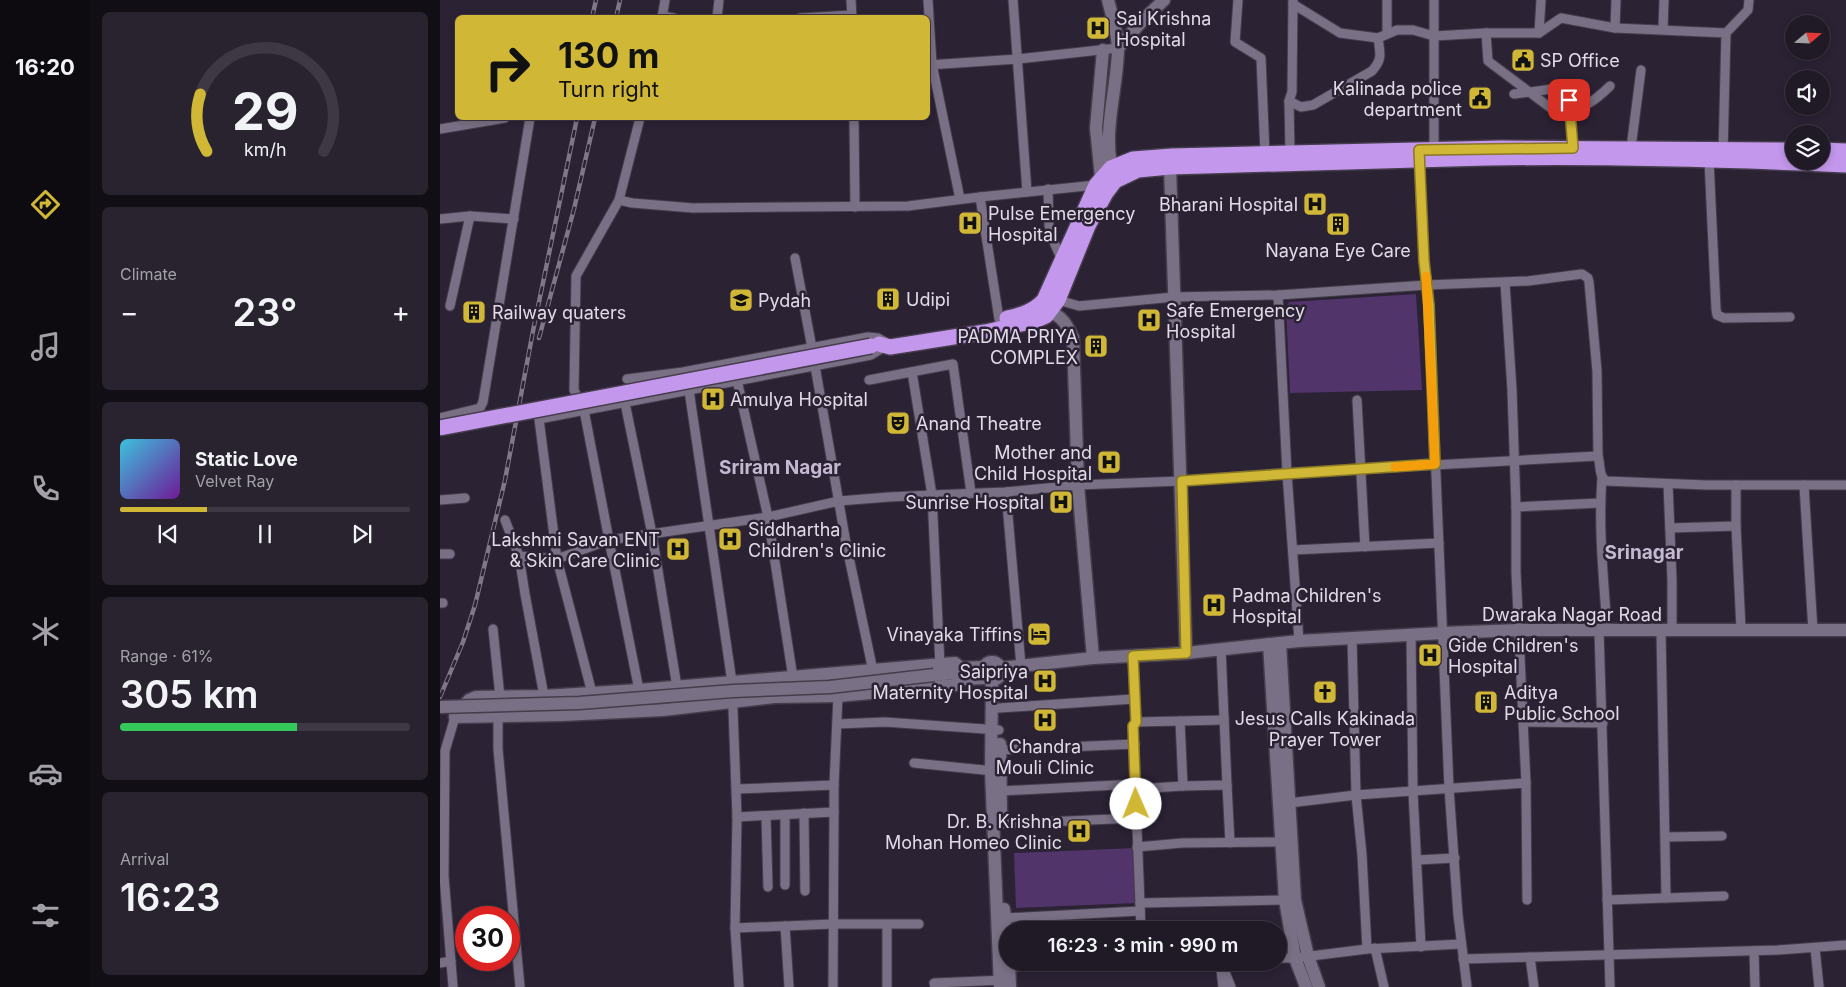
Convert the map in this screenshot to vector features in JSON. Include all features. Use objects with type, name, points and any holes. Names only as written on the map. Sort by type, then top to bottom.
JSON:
[{"type":"highway","points":[[1106,178],[1138,170],[1170,167],[1573,148],[1631,148],[1718,157],[1846,165]]},
{"type":"highway","points":[[1830,150],[1846,150]]},
{"type":"highway","points":[[1049,306],[1044,300],[1062,260],[1106,178],[1134,159],[1290,153],[1592,159],[1718,157],[1785,151]]},
{"type":"highway","points":[[880,345],[910,344],[1020,325],[1041,319],[1106,193],[1106,178]]},
{"type":"highway","points":[[440,428],[880,345],[1022,314],[1049,306]]},
{"type":"street","points":[[662,15],[665,0]]},
{"type":"street","points":[[717,15],[719,0]]},
{"type":"street","points":[[851,0],[852,15]]},
{"type":"street","points":[[928,0],[928,15]]},
{"type":"street","points":[[1013,0],[1027,192]]},
{"type":"street","points":[[1106,178],[1109,127],[1118,48],[1108,0]]},
{"type":"street","points":[[960,199],[930,65],[1018,59],[1118,48],[1164,0]]},
{"type":"street","points":[[1238,0],[1235,42],[1261,58],[1265,154]]},
{"type":"street","points":[[1387,0],[1387,34]]},
{"type":"street","points":[[1434,0],[1434,36],[1426,155],[1424,261],[1427,285],[1449,788],[1461,944],[1467,987]]},
{"type":"street","points":[[1539,33],[1541,0]]},
{"type":"street","points":[[1615,28],[1616,0]]},
{"type":"street","points":[[1663,29],[1664,0]]},
{"type":"street","points":[[1749,0],[1748,10],[1726,33],[1718,157],[1716,309],[1717,315],[1724,318],[1790,317]]},
{"type":"street","points":[[1293,2],[1340,33],[1378,38],[1398,30],[1413,30],[1434,36],[1539,33],[1561,18],[1615,28],[1726,33]]},
{"type":"street","points":[[1290,153],[1289,100],[1292,92],[1293,2]]},
{"type":"street","points":[[1486,34],[1488,61],[1560,116],[1594,102],[1610,86]]},
{"type":"street","points":[[1289,100],[1301,106],[1313,105],[1372,71],[1379,64],[1381,56],[1378,38]]},
{"type":"street","points":[[1103,50],[1096,128],[1106,178]]},
{"type":"street","points":[[1631,148],[1641,70]]},
{"type":"street","points":[[1514,94],[1568,87],[1573,148]]},
{"type":"street","points":[[440,129],[493,120]]},
{"type":"street","points":[[440,418],[480,408],[483,402],[530,120]]},
{"type":"street","points":[[639,120],[619,200],[576,276],[574,390],[584,410],[639,690]]},
{"type":"street","points":[[854,120],[855,207]]},
{"type":"street","points":[[1170,167],[1182,481],[1186,653]]},
{"type":"street","points":[[619,200],[632,203],[693,208],[908,206],[980,196],[1027,192],[1106,178]]},
{"type":"street","points":[[1048,189],[1049,225],[1052,238],[1062,260]]},
{"type":"street","points":[[980,196],[999,319]]},
{"type":"street","points":[[440,219],[470,216],[514,219]]},
{"type":"street","points":[[450,306],[470,216]]},
{"type":"street","points":[[795,258],[812,348]]},
{"type":"street","points":[[1049,306],[1079,306],[1174,297],[1278,295],[1427,285],[1505,283],[1572,274],[1582,274],[1588,278],[1597,370],[1598,456],[1602,478],[1600,503],[1603,723],[1610,987]]},
{"type":"street","points":[[1505,283],[1516,507],[1516,572],[1524,722],[1527,900]]},
{"type":"street","points":[[1278,295],[1287,473],[1299,641]]},
{"type":"street","points":[[1049,306],[1061,317],[1073,338],[1078,485],[1093,658]]},
{"type":"street","points":[[592,693],[558,559],[539,419],[871,355],[880,345],[878,338],[868,337],[683,372],[627,379]]},
{"type":"street","points":[[869,380],[953,364],[971,494]]},
{"type":"street","points":[[814,366],[857,600],[873,672]]},
{"type":"street","points":[[912,372],[932,495],[937,670]]},
{"type":"street","points":[[737,380],[768,517],[793,678]]},
{"type":"street","points":[[689,390],[732,682],[737,789],[735,928],[739,987]]},
{"type":"street","points":[[1357,400],[1365,547]]},
{"type":"street","points":[[625,403],[652,534],[677,687]]},
{"type":"street","points":[[520,556],[558,559],[609,540],[768,517],[839,501],[1006,492],[1078,485],[1182,481],[1435,464],[1514,462],[1598,456]]},
{"type":"street","points":[[1602,478],[1606,481],[1668,484],[1846,484]]},
{"type":"street","points":[[1666,898],[1666,631],[1670,528],[1668,484]]},
{"type":"street","points":[[1736,485],[1741,629]]},
{"type":"street","points":[[1804,485],[1813,631]]},
{"type":"street","points":[[1006,492],[1021,666]]},
{"type":"street","points":[[440,500],[465,498]]},
{"type":"street","points":[[1516,507],[1600,503]]},
{"type":"street","points":[[504,520],[520,556],[524,594],[544,696]]},
{"type":"street","points":[[1670,528],[1736,526]]},
{"type":"street","points":[[1293,550],[1439,543]]},
{"type":"street","points":[[440,554],[450,554]]},
{"type":"street","points":[[493,630],[500,696]]},
{"type":"street","name":"Dwaraka Nagar Road","points":[[959,673],[993,674],[1021,666],[1093,658],[1186,653],[1299,641],[1443,633],[1519,630],[1846,630]]},
{"type":"street","points":[[1410,635],[1413,792],[1421,947]]},
{"type":"street","points":[[1352,638],[1356,795],[1362,863],[1371,948],[1384,987]]},
{"type":"street","points":[[1275,643],[1289,803],[1295,900],[1306,987]]},
{"type":"street","points":[[1275,643],[1280,842],[1285,900],[1302,957],[1319,987]]},
{"type":"street","points":[[1221,650],[1230,843]]},
{"type":"street","points":[[1133,656],[1136,722],[1133,726],[1141,921]]},
{"type":"street","points":[[440,707],[579,703],[830,687],[937,670]]},
{"type":"street","points":[[453,721],[498,716],[663,710],[774,697],[838,696],[955,685],[959,673],[937,670],[873,672],[639,690],[544,696],[500,696],[469,700],[453,721],[445,751],[442,876],[445,937],[451,961],[453,987]]},
{"type":"street","points":[[993,674],[999,708],[996,730],[1000,750],[995,771],[1001,791],[1005,921]]},
{"type":"street","points":[[993,674],[996,730],[995,771],[1006,977]]},
{"type":"street","points":[[833,987],[834,785],[838,696]]},
{"type":"street","points":[[999,708],[1134,699]]},
{"type":"street","points":[[498,716],[498,749],[520,987]]},
{"type":"street","points":[[1136,722],[1224,720]]},
{"type":"street","points":[[1180,721],[1183,786]]},
{"type":"street","points":[[837,724],[885,722],[996,730]]},
{"type":"street","points":[[1524,722],[1603,723]]},
{"type":"street","points":[[1000,750],[1134,744]]},
{"type":"street","points":[[914,763],[995,771]]},
{"type":"street","points":[[1289,803],[1356,795],[1526,784]]},
{"type":"street","points":[[737,789],[834,785]]},
{"type":"street","points":[[1001,791],[1227,785]]},
{"type":"street","points":[[737,817],[834,812]]},
{"type":"street","points":[[785,814],[785,885]]},
{"type":"street","points":[[804,814],[804,891]]},
{"type":"street","points":[[766,816],[768,887]]},
{"type":"street","points":[[1001,824],[1136,818]]},
{"type":"street","points":[[1666,837],[1722,836]]},
{"type":"street","points":[[1137,847],[1182,843],[1280,842]]},
{"type":"street","points":[[1417,860],[1455,858]]},
{"type":"street","points":[[1608,900],[1724,896]]},
{"type":"street","points":[[1005,918],[1140,907],[1285,900]]},
{"type":"street","points":[[735,928],[833,924],[919,924]]},
{"type":"street","points":[[887,925],[887,987]]},
{"type":"street","points":[[785,926],[789,987]]},
{"type":"street","points":[[1287,958],[1371,948],[1461,944]]},
{"type":"street","points":[[1463,958],[1754,951],[1846,945]]},
{"type":"street","points":[[1815,948],[1819,987]]},
{"type":"street","points":[[1754,951],[1755,987]]},
{"type":"street","points":[[1530,957],[1534,987]]},
{"type":"street","points":[[440,962],[451,961]]},
{"type":"street","points":[[935,987],[934,983],[1006,977],[1048,971]]},
{"type":"street","points":[[1222,971],[1223,987]]},
{"type":"street","points":[[1225,971],[1231,987]]},
{"type":"shaded area","points":[[1416,294],[1422,390],[1290,393],[1286,308],[1289,302]]},
{"type":"shaded area","points":[[1135,848],[1137,903],[1016,908],[1014,853]]},
{"type":"railway","points":[[593,15],[596,0]]},
{"type":"railway","points":[[617,15],[620,0]]},
{"type":"railway","points":[[440,697],[463,642],[475,605],[505,480],[533,331],[577,120]]},
{"type":"railway","points":[[539,338],[574,209],[595,120]]},
{"type":"slow traffic","points":[[1395,467],[1435,464],[1429,305],[1426,276]]},
{"type":"place","name":"Sai Krishna Hospital","points":[[1098,28]]},
{"type":"place","name":"SP Office","points":[[1523,60]]},
{"type":"place","name":"Kalinada police department","points":[[1480,98]]},
{"type":"place","name":"Bharani Hospital","points":[[1315,204]]},
{"type":"place","name":"Pulse Emergency Hospital","points":[[970,223]]},
{"type":"place","name":"Nayana Eye Care","points":[[1338,224]]},
{"type":"place","name":"Udipi","points":[[888,299]]},
{"type":"place","name":"Pydah","points":[[741,300]]},
{"type":"place","name":"Railway quaters","points":[[474,312]]},
{"type":"place","name":"Safe Emergency Hospital","points":[[1149,320]]},
{"type":"place","name":"PADMA PRIYA COMPLEX","points":[[1096,346]]},
{"type":"place","name":"Amulya Hospital","points":[[713,399]]},
{"type":"place","name":"Anand Theatre","points":[[898,423]]},
{"type":"place","name":"Mother and Child Hospital","points":[[1109,462]]},
{"type":"place","name":"Sunrise Hospital","points":[[1061,502]]},
{"type":"place","name":"Siddhartha Children's Clinic","points":[[730,539]]},
{"type":"place","name":"Lakshmi Savan ENT & Skin Care Clinic","points":[[678,549]]},
{"type":"place","name":"Padma Children's Hospital","points":[[1214,605]]},
{"type":"place","name":"Vinayaka Tiffins","points":[[1039,634]]},
{"type":"place","name":"Gide Children's Hospital","points":[[1430,655]]},
{"type":"place","name":"Saipriya Maternity Hospital","points":[[1045,681]]},
{"type":"place","name":"Jesus Calls Kakinada Prayer Tower","points":[[1325,692]]},
{"type":"place","name":"Aditya Public School","points":[[1486,702]]},
{"type":"place","name":"Chandra Mouli Clinic","points":[[1045,720]]},
{"type":"place","name":"Dr. B. Krishna Mohan Homeo Clinic","points":[[1079,831]]},
{"type":"district","name":"Sriram Nagar","points":[[780,467]]},
{"type":"district","name":"Srinagar","points":[[1644,552]]},
{"type":"route","points":[[1136,804],[1133,726],[1136,722],[1133,656],[1186,653],[1182,481],[1435,464],[1429,305],[1424,261],[1419,150],[1573,148],[1569,100]]}]
